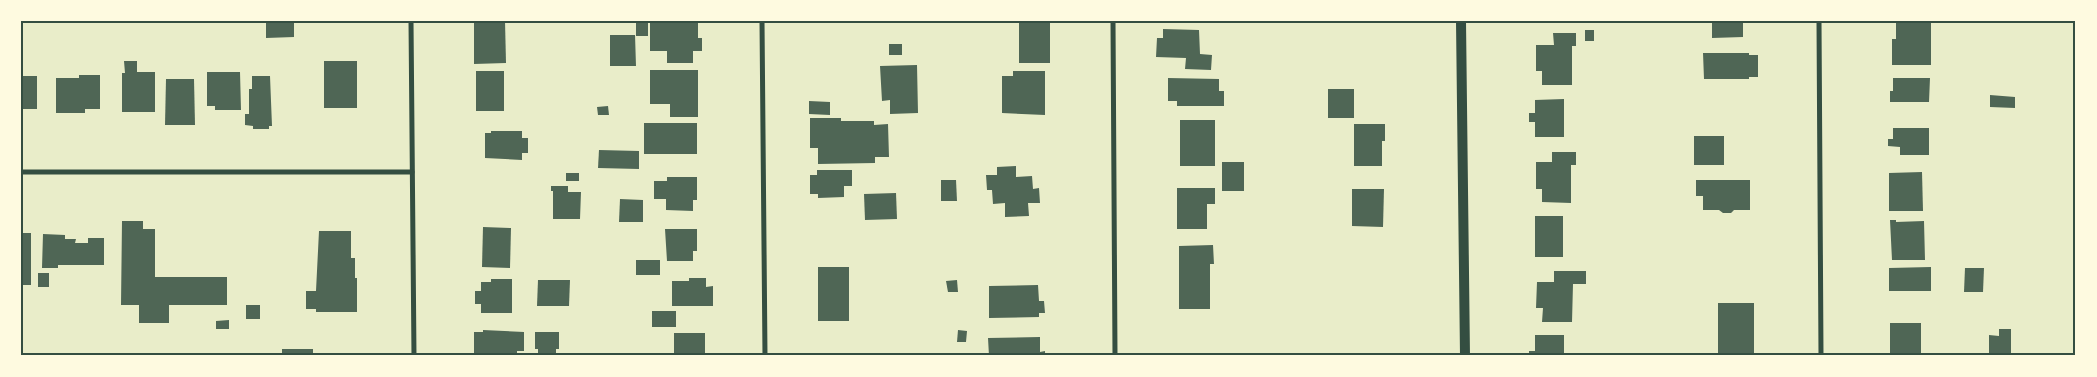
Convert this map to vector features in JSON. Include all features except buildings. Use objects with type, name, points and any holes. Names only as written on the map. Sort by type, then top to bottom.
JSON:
[{"type":"main road","points":[[1461,21],[1465,356]]},
{"type":"street","points":[[411,21],[414,356]]},
{"type":"street","points":[[762,21],[765,356]]},
{"type":"street","points":[[1112,21],[1116,356]]},
{"type":"street","points":[[1819,21],[1820,356]]},
{"type":"street","points":[[21,172],[412,172]]}]
